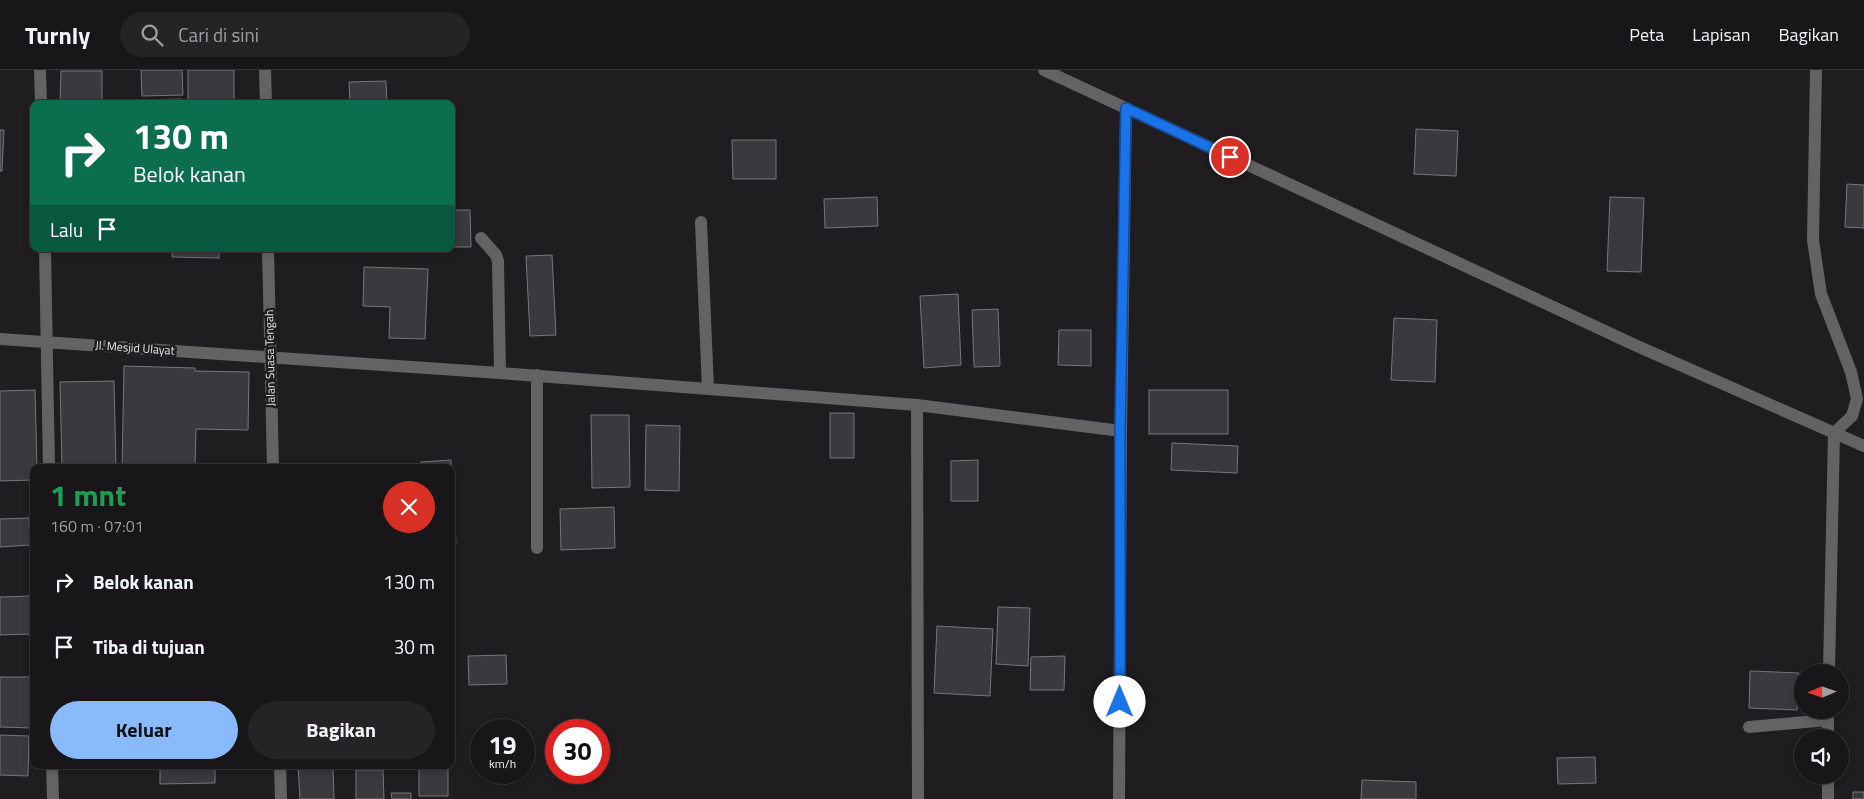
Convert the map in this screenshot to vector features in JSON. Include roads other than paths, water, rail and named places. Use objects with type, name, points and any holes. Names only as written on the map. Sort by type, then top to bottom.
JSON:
[{"type":"street","points":[[40,70],[41,100]]},
{"type":"street","points":[[265,70],[266,100]]},
{"type":"street","points":[[1044,70],[1637,346],[1864,446]]},
{"type":"street","points":[[1816,70],[1813,240],[1821,294],[1851,372],[1857,399],[1852,416],[1834,433],[1829,664]]},
{"type":"street","points":[[1119,799],[1120,431],[1126,108]]},
{"type":"street","points":[[701,222],[708,389]]},
{"type":"street","points":[[481,238],[496,255],[498,261],[500,373]]},
{"type":"street","points":[[45,252],[49,464]]},
{"type":"street","name":"Jalan Suasa Tengah","points":[[268,252],[273,464]]},
{"type":"street","name":"Jl. Mesjid Ulayat","points":[[0,339],[536,375],[917,405],[1120,431]]},
{"type":"street","points":[[536,375],[537,548]]},
{"type":"street","points":[[917,405],[918,799]]},
{"type":"street","points":[[1749,727],[1802,719]]},
{"type":"street","points":[[52,769],[53,799]]},
{"type":"street","points":[[280,769],[281,799]]},
{"type":"street","points":[[1828,784],[1828,799]]}]
